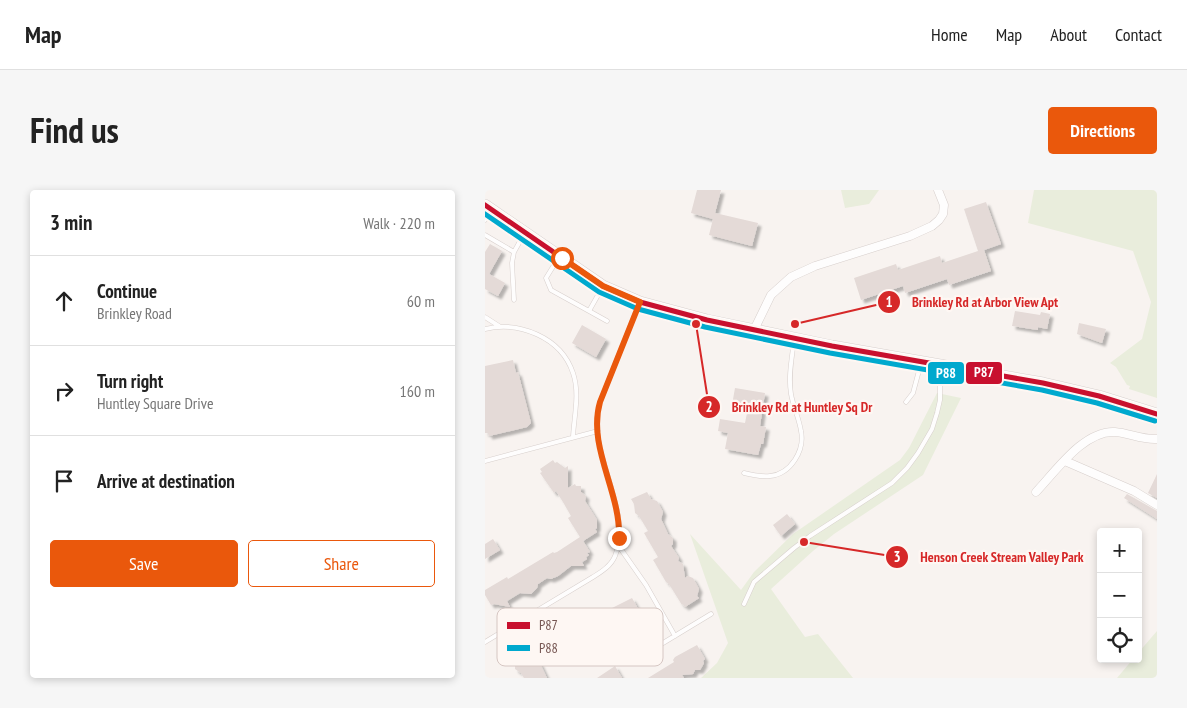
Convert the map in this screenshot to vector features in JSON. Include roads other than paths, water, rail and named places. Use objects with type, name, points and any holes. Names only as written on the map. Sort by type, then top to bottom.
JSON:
[{"type":"main road","points":[[488,207],[603,286],[640,302],[754,330],[1053,385],[1099,396],[1157,414]]},
{"type":"street","points":[[754,330],[771,295],[791,277],[815,266],[901,239],[932,226],[943,214],[944,205],[938,190]]},
{"type":"street","points":[[1036,492],[1083,442],[1101,433],[1114,432],[1147,439],[1157,439]]},
{"type":"street","points":[[1065,461],[1134,491],[1157,505]]},
{"type":"lane","points":[[485,220],[488,207]]},
{"type":"lane","points":[[514,300],[512,278],[514,252],[525,232]]},
{"type":"lane","points":[[485,234],[514,252]]},
{"type":"lane","points":[[559,256],[547,278],[551,290],[607,321]]},
{"type":"lane","points":[[589,312],[603,286]]},
{"type":"lane","points":[[541,608],[600,572],[613,560],[618,546],[618,514],[601,450],[597,416],[600,402],[640,302]]},
{"type":"lane","points":[[485,317],[499,326]]},
{"type":"lane","points":[[485,329],[499,326],[531,331],[542,336],[558,348],[573,373],[577,394],[573,437]]},
{"type":"lane","points":[[743,473],[771,476],[784,472],[795,460],[802,445],[801,432],[791,393],[790,376],[794,338]]},
{"type":"lane","points":[[906,402],[913,393],[922,362]]},
{"type":"lane","points":[[744,604],[755,582],[771,567],[810,536],[892,483],[907,468],[927,437],[937,413],[940,400],[940,364]]},
{"type":"lane","points":[[485,461],[598,431]]},
{"type":"lane","points":[[618,546],[645,584],[659,608]]},
{"type":"lane","points":[[663,643],[711,614]]},
{"type":"lane","points":[[663,615],[675,636]]},
{"type":"lane","points":[[485,642],[497,635]]},
{"type":"waterway","points":[[805,349],[910,368]]},
{"type":"place","name":"Brinkley Rd at Huntley Sq Dr","points":[[696,324]]},
{"type":"place","name":"Brinkley Rd at Arbor View Apt","points":[[795,324]]},
{"type":"place","name":"Henson Creek Stream Valley Park","points":[[804,542]]}]
